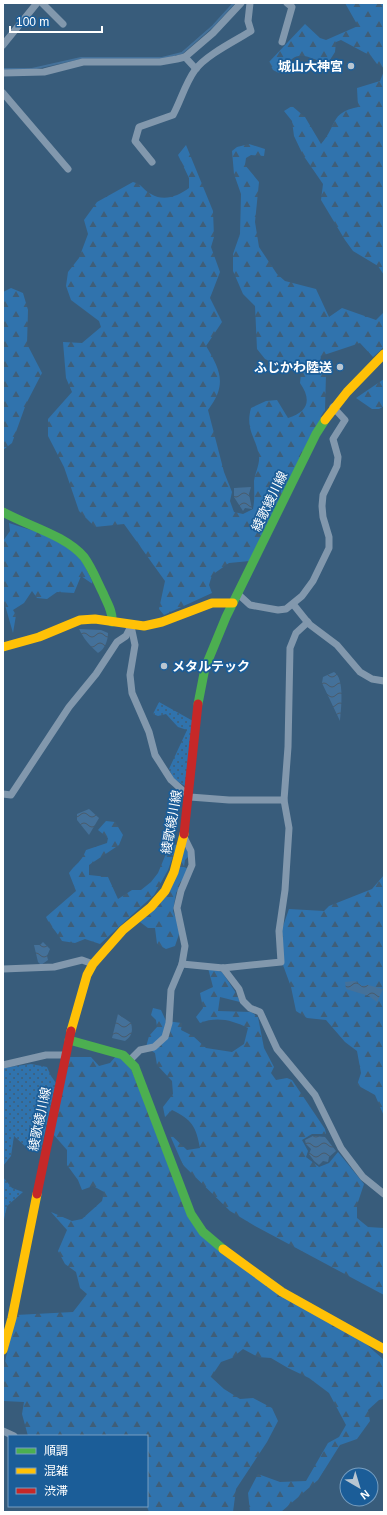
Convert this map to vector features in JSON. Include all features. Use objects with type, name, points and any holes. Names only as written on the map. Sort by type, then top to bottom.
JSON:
[{"type":"main road","name":"綾歌綾川線","points":[[3,1350],[12,1318],[69,1040],[84,987],[93,964],[123,930],[151,907],[164,891],[174,872],[184,837],[190,797],[200,688],[212,647],[316,434],[333,407],[350,387],[384,354]]},
{"type":"main road","points":[[3,512],[22,522],[61,538],[79,551],[94,570],[111,609],[112,622]]},
{"type":"main road","points":[[3,647],[29,640],[69,623],[86,619],[131,626],[154,624],[215,602],[233,603]]},
{"type":"main road","points":[[69,1040],[110,1050],[123,1055],[130,1060],[140,1078],[191,1214],[203,1232],[216,1245],[282,1292],[384,1349]]},
{"type":"street","points":[[26,3],[31,10]]},
{"type":"street","points":[[3,45],[37,3]]},
{"type":"street","points":[[42,3],[63,24]]},
{"type":"street","points":[[3,73],[44,72],[83,62],[160,62],[185,57],[213,33],[241,3]]},
{"type":"street","points":[[152,162],[135,141],[139,127],[173,115],[182,93],[196,69],[232,41],[251,31],[248,21],[250,3]]},
{"type":"street","points":[[282,42],[292,7],[287,3]]},
{"type":"street","points":[[185,57],[196,69]]},
{"type":"street","points":[[3,94],[68,169]]},
{"type":"street","points":[[238,594],[250,605],[278,610],[286,609],[293,604],[313,581],[328,548],[329,537],[322,512],[323,495],[330,483],[338,462],[333,439],[345,420],[333,407]]},
{"type":"street","points":[[293,604],[308,622],[337,645],[360,672],[372,679],[384,681]]},
{"type":"street","points":[[182,964],[223,968],[280,962],[279,931],[286,890],[289,828],[284,800],[288,747],[290,648],[296,633],[308,622]]},
{"type":"street","points":[[3,794],[11,795],[69,707],[96,674],[117,642],[126,636],[131,626]]},
{"type":"street","points":[[131,626],[135,645],[130,675],[132,693],[149,732],[155,755],[171,780],[190,797],[229,800],[284,800]]},
{"type":"street","points":[[130,1060],[140,1050],[154,1047],[165,1037],[169,1023],[171,990],[182,964],[185,946],[177,908],[181,891],[192,866],[192,851],[184,837]]},
{"type":"street","points":[[3,969],[54,967],[82,960],[93,964]]},
{"type":"street","points":[[223,968],[239,989],[243,1001],[250,1008],[260,1012],[278,1049],[315,1095],[340,1148],[364,1177],[384,1194]]},
{"type":"street","points":[[3,1065],[46,1055],[66,1055]]},
{"type":"green space","points":[[345,3],[384,3],[384,68],[377,64],[371,56],[341,40],[336,42],[335,52],[328,63],[310,57],[300,56],[292,59],[279,73],[273,70],[269,62],[305,24],[320,38],[326,40],[358,26]]},
{"type":"green space","points":[[384,71],[384,275],[378,266],[353,251],[345,240],[321,200],[323,184],[303,155],[294,136],[292,121],[284,111],[292,106],[305,117],[321,144],[338,116],[358,107],[357,88],[380,81]]},
{"type":"green space","points":[[249,144],[265,149],[264,156],[251,155],[246,158],[245,165],[259,182],[255,222],[259,247],[277,274],[285,281],[316,289],[329,317],[342,308],[376,320],[384,312],[384,347],[373,357],[360,343],[321,356],[320,362],[326,374],[325,410],[250,561],[229,563],[212,575],[209,585],[212,593],[164,615],[159,609],[165,581],[124,524],[95,527],[79,511],[64,467],[48,436],[48,419],[72,392],[66,378],[63,342],[82,343],[101,327],[99,321],[71,300],[66,286],[68,272],[79,258],[88,234],[84,220],[97,202],[133,182],[151,194],[161,198],[176,196],[189,188],[189,178],[178,155],[186,145],[213,211],[214,237],[211,247],[220,272],[210,298],[222,322],[206,346],[218,371],[220,385],[218,393],[208,410],[224,472],[232,492],[230,501],[234,512],[243,514],[253,509],[254,481],[259,456],[249,422],[251,408],[266,401],[277,400],[288,418],[304,409],[307,400],[304,389],[300,383],[301,374],[297,366],[288,362],[273,363],[265,359],[257,349],[255,306],[243,294],[233,271],[233,254],[240,234],[241,194],[234,174],[232,151],[237,147]]},
{"type":"green space","points":[[11,288],[23,293],[28,310],[27,344],[42,373],[26,404],[12,443],[3,450],[3,292]]},
{"type":"green space","points":[[384,379],[384,406],[379,409],[372,409],[356,398]]},
{"type":"green space","points":[[9,523],[53,538],[69,547],[81,560],[94,585],[81,576],[74,593],[57,592],[47,599],[37,598],[32,591],[24,603],[13,610],[16,615],[13,633],[3,598],[3,541],[10,531]]},
{"type":"green space","points":[[159,702],[193,721],[185,786],[174,779],[169,769],[187,730],[178,727],[166,714],[158,716],[153,714]]},
{"type":"green space","points":[[106,821],[115,822],[123,835],[119,845],[89,865],[89,875],[108,877],[118,899],[132,890],[141,890],[151,882],[158,873],[170,844],[177,845],[168,870],[154,895],[100,944],[85,939],[75,943],[62,941],[46,917],[76,891],[69,873],[86,850],[107,843],[108,838],[98,830]]},
{"type":"green space","points":[[186,847],[189,856],[185,860],[184,867],[189,869],[176,893],[173,911],[179,926],[179,934],[175,946],[166,949],[157,944],[155,928],[148,928],[140,922],[150,911]]},
{"type":"green space","points":[[384,875],[384,1116],[375,1095],[357,1085],[361,1073],[357,1051],[345,1042],[326,1020],[307,1018],[296,1011],[291,987],[283,965],[282,929],[289,909],[324,911],[329,906],[372,889]]},
{"type":"green space","points":[[208,968],[222,972],[236,993],[240,1002],[220,997],[218,1011],[251,1012],[258,1017],[264,1048],[274,1067],[271,1073],[276,1080],[287,1078],[292,1080],[325,1129],[326,1134],[312,1134],[302,1140],[308,1151],[306,1157],[319,1167],[329,1163],[338,1152],[364,1184],[357,1205],[357,1218],[368,1227],[384,1228],[384,1295],[230,1211],[183,1165],[169,1133],[187,1150],[200,1148],[197,1134],[189,1121],[172,1110],[165,1117],[163,1107],[173,1094],[172,1081],[157,1065],[155,1053],[146,1047],[149,1036],[157,1027],[156,1020],[151,1015],[153,1008],[161,1010],[166,1021],[182,1023],[181,1030],[193,1036],[206,1048],[232,1052],[244,1044],[248,1028],[230,1021],[218,1019],[200,1023],[196,1017],[203,1008],[200,993],[213,987]]},
{"type":"green space","points":[[117,1055],[128,1062],[200,1234],[365,1343],[384,1360],[384,1399],[379,1400],[368,1410],[370,1421],[357,1439],[340,1445],[318,1480],[281,1512],[250,1512],[248,1493],[258,1474],[280,1482],[306,1481],[328,1443],[339,1437],[346,1425],[329,1393],[309,1378],[271,1358],[258,1357],[243,1349],[232,1358],[221,1362],[211,1377],[224,1389],[240,1399],[253,1398],[272,1408],[278,1421],[267,1442],[236,1489],[233,1512],[149,1512],[147,1507],[148,1435],[28,1435],[22,1414],[24,1402],[3,1401],[3,1370],[16,1315],[73,1312],[87,1294],[80,1288],[76,1272],[65,1264],[58,1251],[67,1230],[51,1212],[72,1221],[82,1219],[102,1201],[104,1192],[93,1186],[82,1190],[78,1180],[67,1165],[67,1150],[53,1134],[69,1057],[91,1057],[99,1066],[110,1063]]},
{"type":"green space","points":[[31,1064],[47,1067],[56,1083],[41,1150],[26,1147],[14,1136],[11,1156],[3,1166],[3,1068]]},
{"type":"green space","points":[[3,1177],[12,1188],[23,1192],[7,1206],[3,1224]]},
{"type":"water","points":[[251,487],[249,494],[252,509],[245,508],[243,511],[234,497],[234,488]]},
{"type":"water","points":[[79,629],[101,630],[108,633],[107,641],[103,649],[98,653],[87,642]]},
{"type":"water","points":[[334,672],[340,681],[341,687],[340,721],[322,683],[323,677]]},
{"type":"water","points":[[89,809],[99,818],[89,835],[77,820],[77,814]]},
{"type":"water","points":[[43,942],[50,949],[47,956],[48,960],[41,965],[38,962],[34,945],[40,945]]},
{"type":"water","points":[[355,981],[362,986],[368,985],[383,989],[377,1002],[369,996],[346,989],[345,982]]},
{"type":"water","points":[[118,1014],[131,1023],[131,1033],[125,1041],[112,1038]]},
{"type":"water","points":[[313,1136],[325,1137],[336,1151],[329,1157],[328,1162],[323,1161],[319,1165],[309,1154],[311,1149],[306,1144],[305,1140]]},
{"type":"waterway","points":[[3,69],[32,69],[81,58],[162,58],[182,53],[213,26],[234,3]]},
{"type":"traffic: fast","points":[[198,704],[205,668],[226,617],[316,434],[325,420]]},
{"type":"traffic: fast","points":[[3,512],[57,537],[76,549],[84,557],[92,570],[109,607],[112,614],[112,622]]},
{"type":"traffic: fast","points":[[69,1040],[123,1055],[135,1067],[191,1214],[203,1232],[223,1249]]},
{"type":"traffic: slow","points":[[325,420],[347,392],[384,354]]},
{"type":"traffic: slow","points":[[3,647],[39,637],[80,620],[95,619],[144,626],[162,622],[212,603],[233,603]]},
{"type":"traffic: slow","points":[[71,1031],[87,975],[93,964],[123,930],[151,907],[165,891],[174,872],[184,834]]},
{"type":"traffic: slow","points":[[3,1350],[12,1318],[37,1194]]},
{"type":"traffic: slow","points":[[223,1249],[282,1292],[384,1349]]},
{"type":"traffic: jam","points":[[184,834],[198,704]]},
{"type":"traffic: jam","points":[[37,1194],[71,1031]]},
{"type":"place","name":"城山大神宮","points":[[351,66]]},
{"type":"place","name":"ふじかわ陸送","points":[[340,367]]},
{"type":"place","name":"メタルテック","points":[[164,666]]}]
